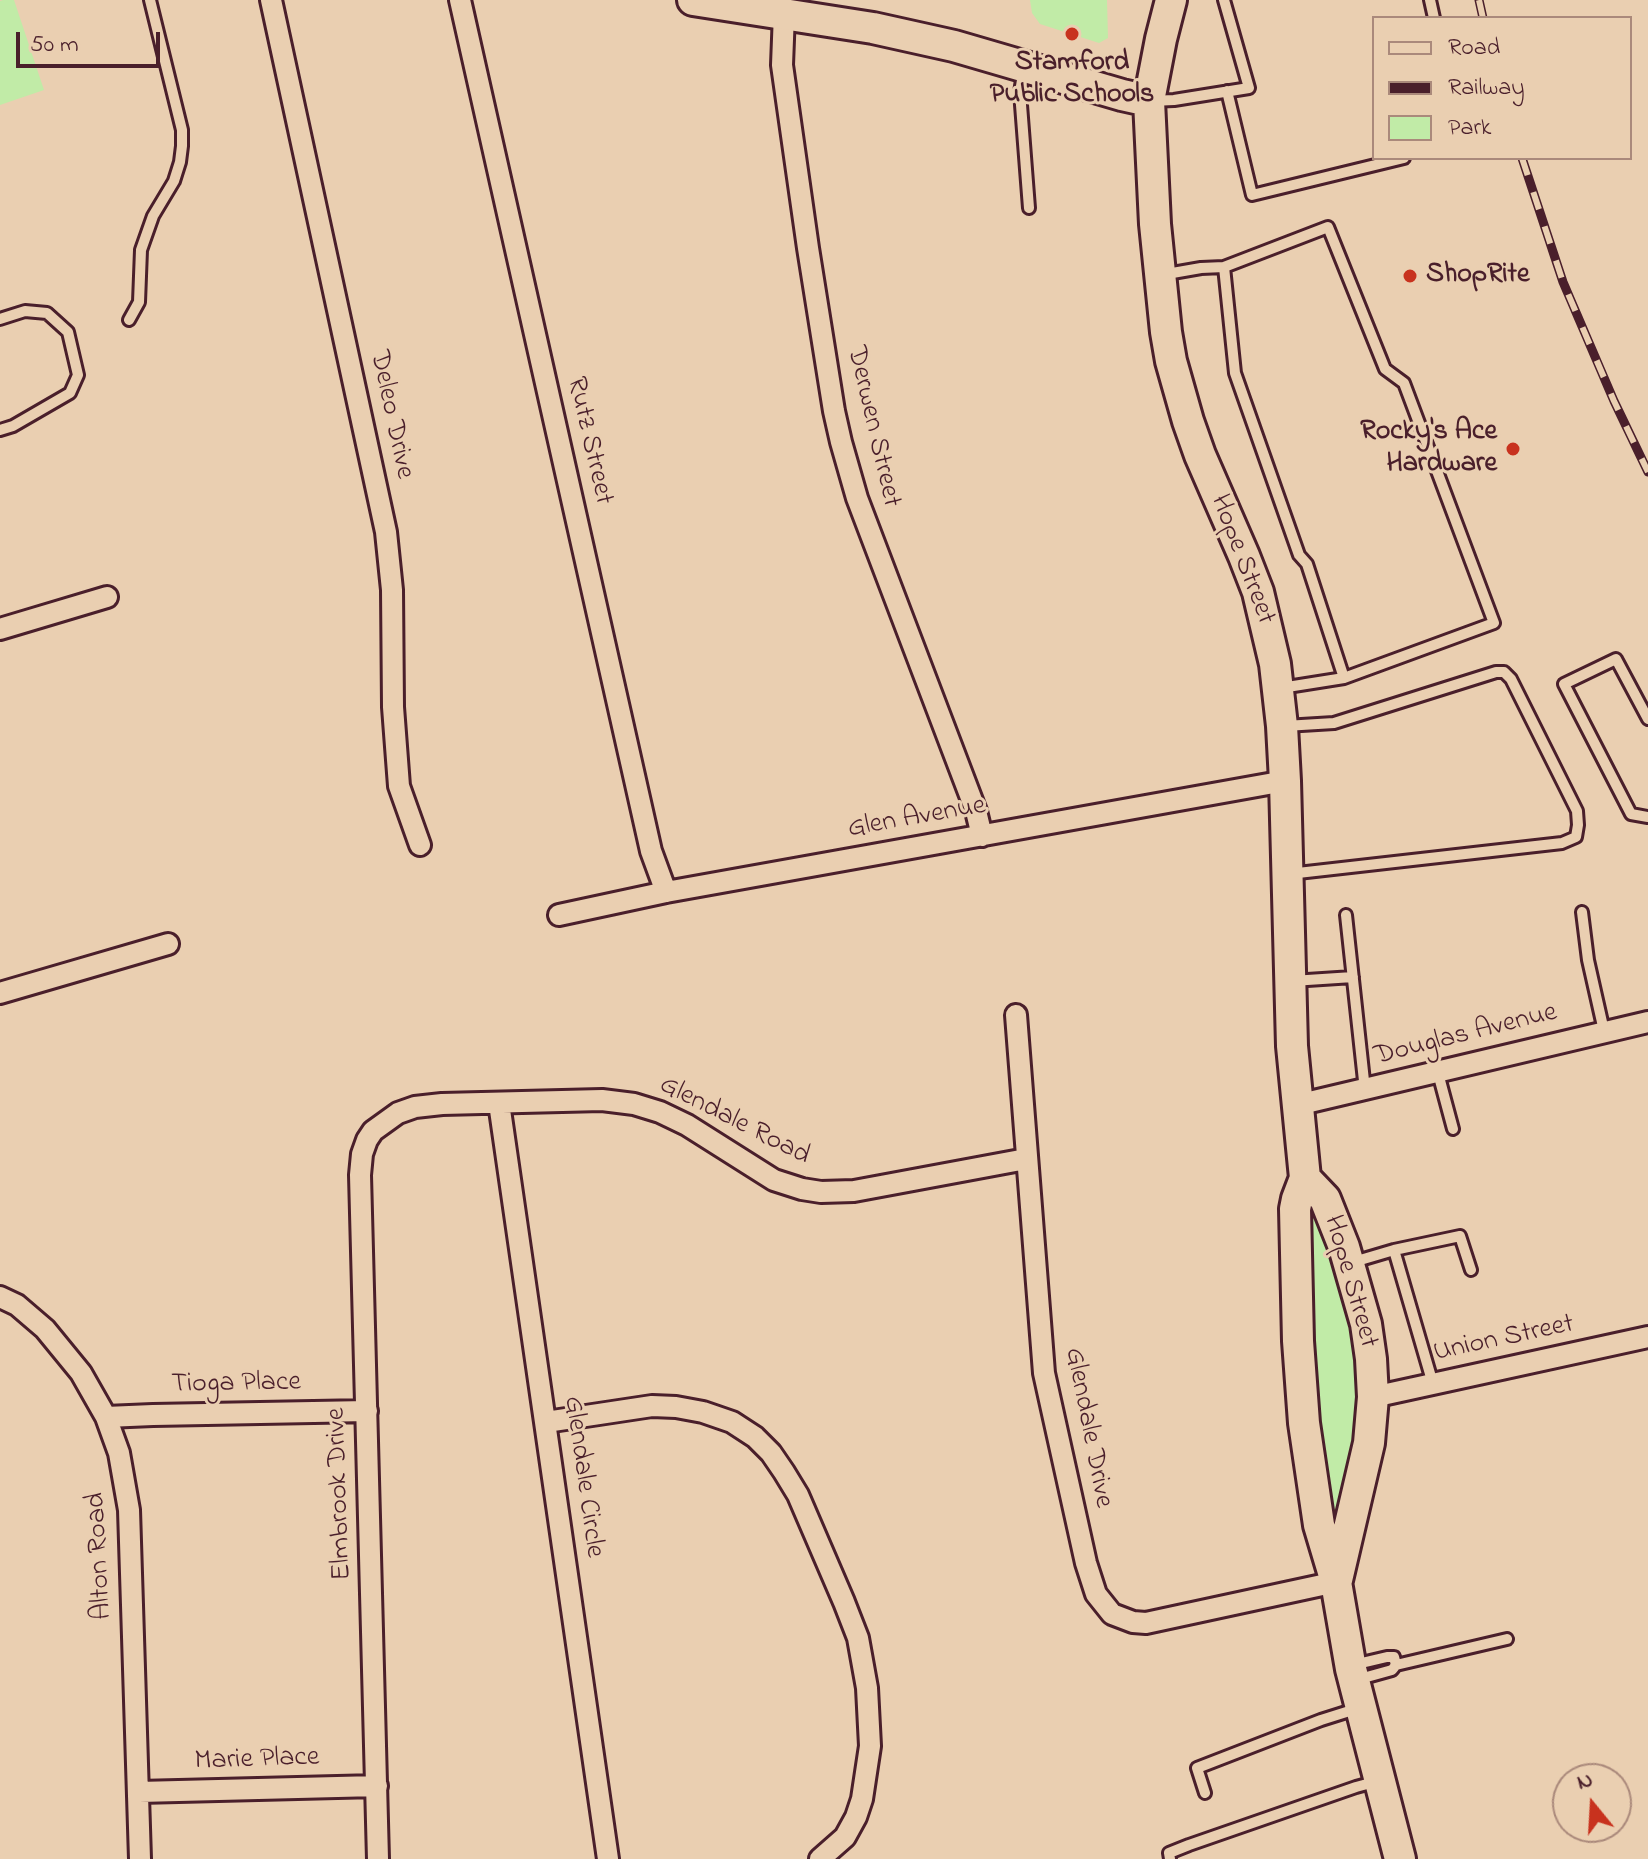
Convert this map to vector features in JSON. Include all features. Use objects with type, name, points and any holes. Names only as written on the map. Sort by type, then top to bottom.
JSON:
[{"type":"main road","points":[[693,0],[769,7],[887,31],[954,46],[1149,101]]},
{"type":"main road","name":"Hope Street","points":[[1171,0],[1149,101],[1155,224],[1166,332],[1179,394],[1200,455],[1258,592],[1279,688],[1285,781],[1292,1046],[1305,1178],[1295,1209],[1304,1423],[1319,1525],[1336,1582],[1355,1684],[1400,1859]]},
{"type":"main road","name":"Hope Street","points":[[1305,1178],[1325,1199],[1349,1263],[1366,1324],[1371,1359],[1373,1397],[1369,1443],[1336,1582]]},
{"type":"street","name":"Deleo Drive","points":[[271,0],[386,532],[392,590],[393,707],[399,786],[420,845]]},
{"type":"street","name":"Rutz Street","points":[[460,0],[651,851],[666,892]]},
{"type":"street","name":"Derwen Street","points":[[769,7],[782,65],[808,248],[841,442],[857,498],[976,811],[982,836]]},
{"type":"street","points":[[0,629],[107,597]]},
{"type":"street","name":"Glen Avenue","points":[[559,915],[666,892],[1285,781]]},
{"type":"street","points":[[0,993],[168,944]]},
{"type":"street","name":"Glendale Drive","points":[[1016,1015],[1044,1373],[1086,1563],[1096,1594],[1112,1614],[1146,1623],[1336,1582]]},
{"type":"street","name":"Douglas Avenue","points":[[1297,1105],[1648,1022]]},
{"type":"street","name":"Glendale Road","points":[[373,1131],[398,1113],[415,1107],[602,1100],[634,1104],[687,1125],[774,1180],[821,1192],[854,1191],[1026,1159]]},
{"type":"street","name":"Glendale Circle","points":[[499,1103],[608,1859]]},
{"type":"street","name":"Elmbrook Drive","points":[[373,1131],[362,1154],[360,1175],[378,1859]]},
{"type":"street","name":"Alton Road","points":[[0,1297],[17,1305],[45,1329],[81,1373],[106,1417],[119,1453],[129,1510],[140,1859]]},
{"type":"street","name":"Union Street","points":[[1373,1397],[1648,1337]]},
{"type":"street","points":[[546,1422],[652,1406],[703,1412],[732,1422],[755,1437],[784,1472],[798,1495],[858,1638],[867,1688],[870,1746],[862,1799],[845,1837],[820,1859]]},
{"type":"street","name":"Tioga Place","points":[[106,1417],[367,1411]]},
{"type":"street","name":"Marie Place","points":[[139,1792],[377,1786]]},
{"type":"lane","points":[[129,320],[139,302],[141,250],[153,216],[174,181],[182,146],[182,130],[150,0]]},
{"type":"lane","points":[[1149,101],[1249,88],[1224,0]]},
{"type":"lane","points":[[1024,66],[1020,92],[1029,208]]},
{"type":"lane","points":[[1227,91],[1252,195],[1396,160]]},
{"type":"lane","points":[[1160,275],[1224,267],[1328,227],[1385,369],[1404,383],[1494,623],[1344,678],[1279,688]]},
{"type":"lane","points":[[1224,267],[1235,373],[1299,555],[1307,564],[1344,678]]},
{"type":"lane","points":[[0,319],[25,311],[47,313],[68,332],[78,375],[70,393],[13,426],[0,430]]},
{"type":"lane","points":[[1648,719],[1616,659],[1564,684],[1631,814],[1648,817]]},
{"type":"lane","points":[[1282,726],[1334,723],[1504,672],[1511,679],[1577,811],[1578,825],[1576,837],[1562,843],[1287,874]]},
{"type":"lane","points":[[1582,912],[1588,960],[1604,1031]]},
{"type":"lane","points":[[1346,915],[1365,1090]]},
{"type":"lane","points":[[1290,981],[1353,977]]},
{"type":"lane","points":[[1438,1073],[1453,1129]]},
{"type":"lane","points":[[1349,1263],[1460,1236],[1471,1270]]},
{"type":"lane","points":[[1394,1250],[1433,1384]]},
{"type":"lane","points":[[1205,1793],[1197,1768],[1321,1720],[1355,1684],[1387,1657],[1394,1657],[1396,1665],[1507,1639]]},
{"type":"lane","points":[[1170,1859],[1169,1853],[1380,1780]]},
{"type":"green space","points":[[14,0],[44,90],[0,105],[0,1]]},
{"type":"green space","points":[[1030,0],[1107,0],[1108,38],[1099,43],[1040,24],[1032,13]]},
{"type":"green space","points":[[1308,1208],[1318,1211],[1352,1329],[1359,1390],[1357,1436],[1336,1525],[1333,1524],[1314,1391]]},
{"type":"railway","points":[[1479,0],[1483,16]]},
{"type":"railway","points":[[1523,160],[1563,282],[1648,472]]},
{"type":"place","name":"Stamford Public Schools","points":[[1072,34]]},
{"type":"place","name":"ShopRite","points":[[1410,276]]},
{"type":"place","name":"Rocky's Ace Hardware","points":[[1513,449]]}]
